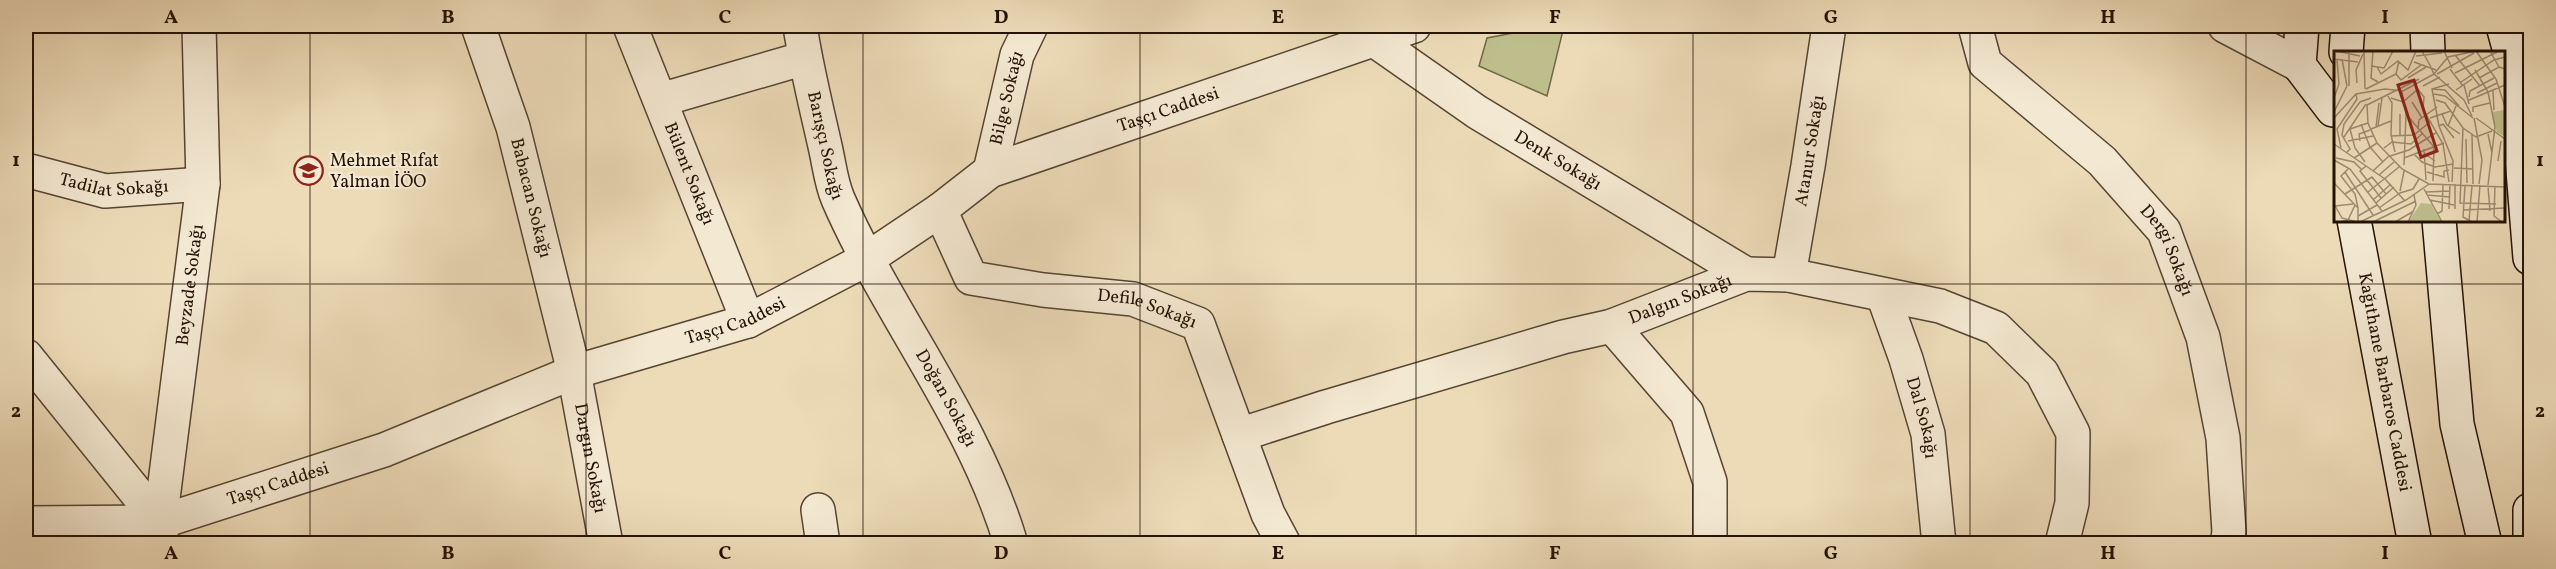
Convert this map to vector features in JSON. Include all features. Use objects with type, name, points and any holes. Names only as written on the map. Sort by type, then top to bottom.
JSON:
[{"type":"street","name":"Beyzade Sokağı","points":[[161,533],[203,184],[199,26]]},
{"type":"street","name":"Babacan Sokağı","points":[[478,26],[513,128],[574,372]]},
{"type":"street","name":"Bülent Sokağı","points":[[630,26],[748,321]]},
{"type":"street","name":"Barışçı Sokağı","points":[[800,26],[836,196],[867,258]]},
{"type":"street","name":"Bilge Sokağı","points":[[990,171],[1017,55],[1031,26]]},
{"type":"street","name":"Taşçı Caddesi","points":[[26,523],[161,533],[384,450],[574,372],[748,321],[867,258],[940,210],[990,171],[1414,26]]},
{"type":"street","name":"Atanur Sokağı","points":[[1789,275],[1808,166],[1828,26]]},
{"type":"street","name":"Dergi Sokağı","points":[[1975,26],[1985,63],[2102,161],[2164,231],[2203,337],[2223,438],[2229,532],[2227,543]]},
{"type":"street","points":[[2225,26],[2299,65],[2334,111]]},
{"type":"street","points":[[2299,65],[2302,26]]},
{"type":"street","points":[[2346,51],[2348,26]]},
{"type":"street","points":[[2427,26],[2428,51]]},
{"type":"street","points":[[2503,26],[2515,70],[2530,258]]},
{"type":"street","name":"Denk Sokağı","points":[[1374,40],[1477,112],[1746,274]]},
{"type":"street","points":[[660,100],[805,58]]},
{"type":"street","name":"Tadilat Sokağı","points":[[26,170],[105,190],[203,184]]},
{"type":"street","name":"Defile Sokağı","points":[[940,210],[971,278],[1043,290],[1132,299],[1198,324],[1268,514],[1284,543]]},
{"type":"street","name":"Kağıthane Barbaros Caddesi","points":[[2354,222],[2415,543]]},
{"type":"street","points":[[2439,222],[2457,424],[2486,543]]},
{"type":"street","name":"Doğan Sokağı","points":[[867,258],[972,446],[1005,522],[1011,543]]},
{"type":"street","name":"Dalgın Sokağı","points":[[1239,435],[1563,337],[1612,326],[1746,274],[1789,275],[1940,306],[1996,328],[2042,373],[2073,433],[2072,503],[2062,543]]},
{"type":"street","name":"Dal Sokağı","points":[[1883,295],[1906,359],[1928,434],[1939,543]]},
{"type":"street","points":[[1612,326],[1687,413],[1710,482],[1710,543]]},
{"type":"street","points":[[26,356],[161,533]]},
{"type":"street","name":"Dargın Sokağı","points":[[574,372],[606,543]]},
{"type":"street","points":[[818,510],[823,543]]},
{"type":"street","points":[[2530,510],[2530,543]]},
{"type":"green space","points":[[1550,26],[1564,26],[1547,96],[1479,66],[1487,38]]},
{"type":"place","name":"Mehmet Rıfat Yalman İÖO","points":[[309,171]]}]
